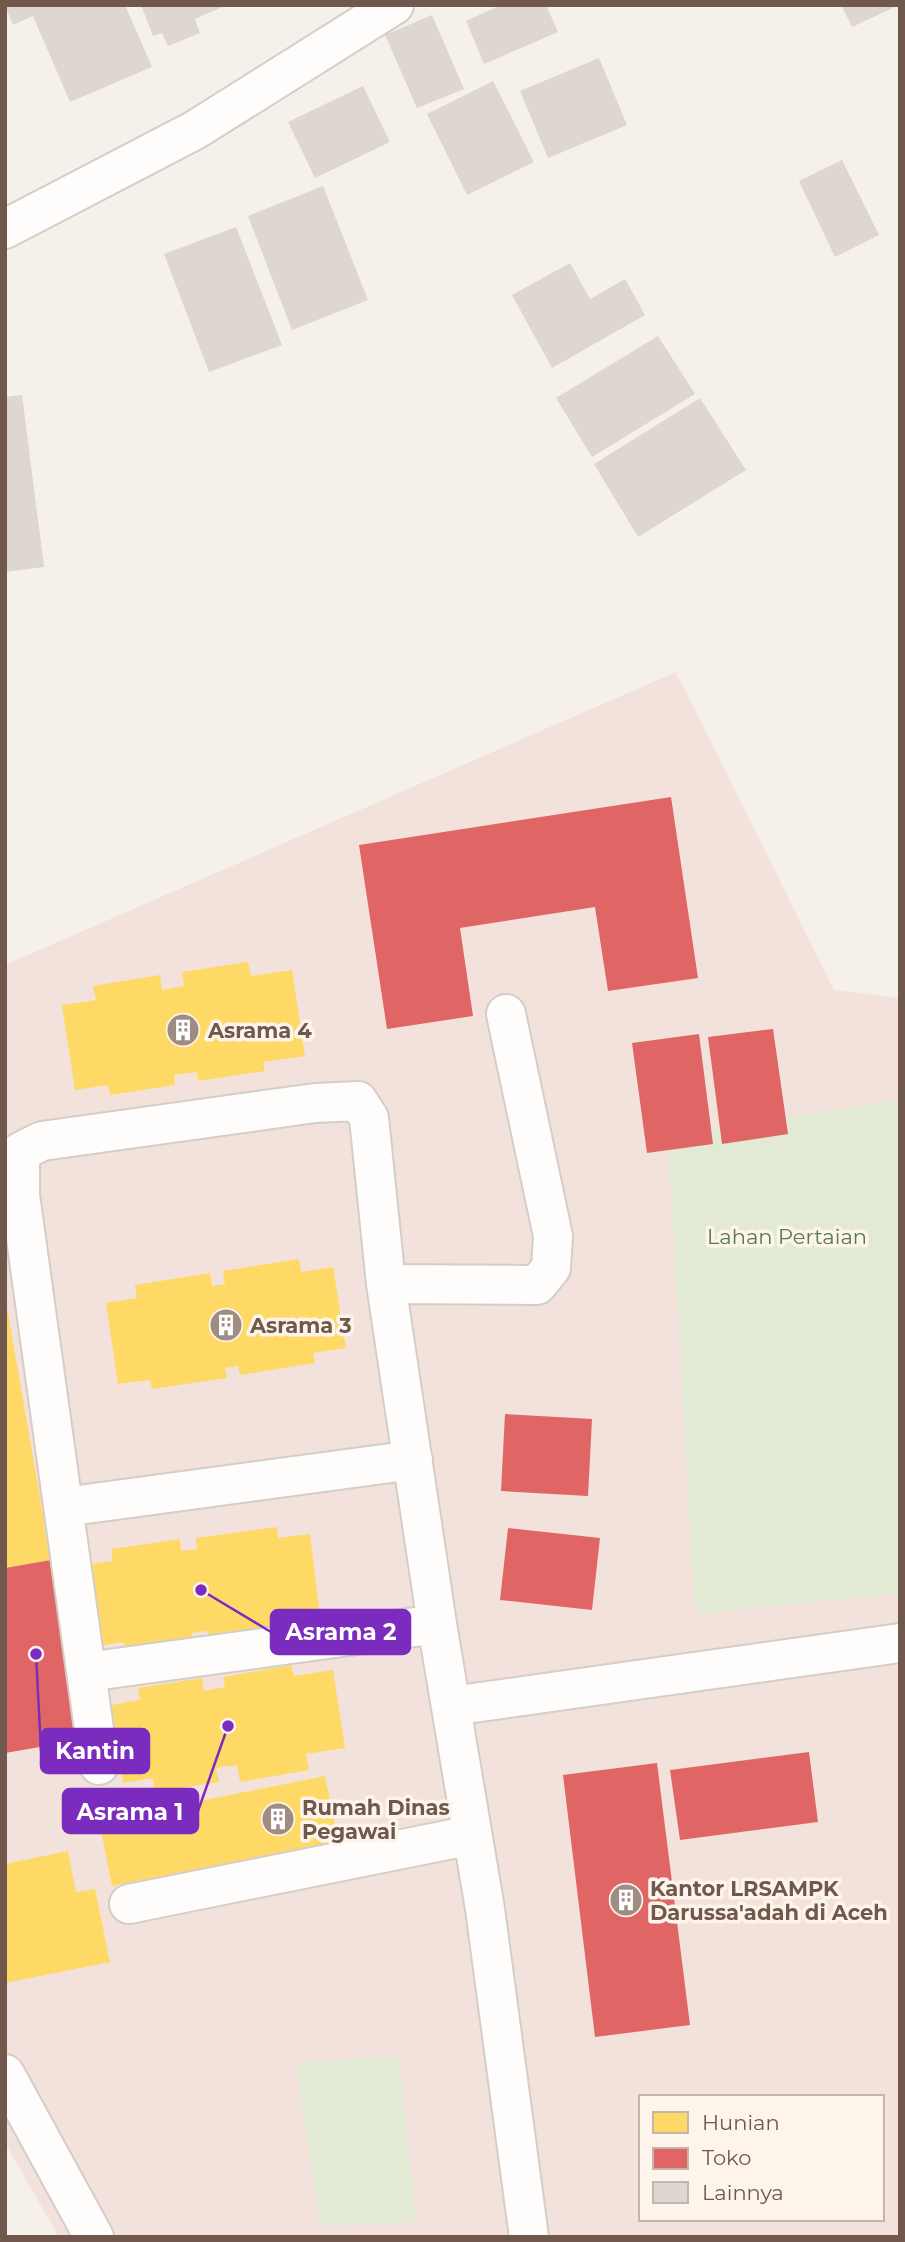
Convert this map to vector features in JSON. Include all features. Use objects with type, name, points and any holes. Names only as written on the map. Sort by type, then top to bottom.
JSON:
[{"type":"street","points":[[5,229],[195,130],[394,5]]},
{"type":"street","points":[[386,1283],[537,1285],[551,1268],[553,1236],[506,1014]]},
{"type":"street","points":[[99,1765],[20,1195],[20,1153],[42,1141],[315,1102],[358,1101],[369,1118],[386,1283],[437,1625],[485,1909],[529,2237]]},
{"type":"street","points":[[64,1507],[413,1460]]},
{"type":"street","points":[[87,1672],[437,1625]]},
{"type":"street","points":[[452,1706],[900,1643]]},
{"type":"street","points":[[129,1905],[472,1835]]},
{"type":"street","points":[[5,2074],[94,2237]]},
{"type":"shaded area","points":[[676,672],[834,990],[900,998],[900,2237],[59,2237],[5,2143],[5,965]]},
{"type":"green space","name":"Lahan Pertaian","points":[[900,1100],[900,1593],[695,1614],[668,1136]]},
{"type":"green space","points":[[399,2056],[416,2222],[320,2225],[296,2062]]},
{"type":"building: Hunian","name":"Asrama 4","points":[[248,962],[251,976],[292,970],[305,1056],[263,1062],[265,1071],[198,1081],[197,1072],[174,1075],[175,1085],[110,1095],[108,1085],[75,1090],[62,1005],[96,1000],[93,986],[160,975],[162,990],[184,986],[182,972]]},
{"type":"building: Hunian","name":"Asrama 3","points":[[299,1259],[301,1272],[333,1267],[346,1348],[313,1353],[315,1363],[240,1375],[238,1366],[225,1368],[227,1378],[152,1389],[150,1380],[118,1384],[106,1303],[137,1298],[135,1285],[210,1273],[212,1286],[225,1284],[223,1271]]},
{"type":"building: Hunian","points":[[5,1296],[51,1560],[5,1568]]},
{"type":"building: Hunian","points":[[277,1527],[278,1538],[310,1534],[320,1616],[289,1620],[291,1632],[210,1643],[208,1631],[192,1633],[193,1646],[126,1654],[124,1642],[93,1647],[82,1565],[113,1561],[111,1549],[180,1539],[181,1551],[197,1549],[196,1538]]},
{"type":"building: Hunian","points":[[291,1665],[294,1676],[333,1670],[345,1748],[306,1754],[309,1770],[240,1782],[237,1765],[216,1768],[219,1782],[154,1792],[153,1778],[123,1783],[111,1705],[140,1700],[138,1688],[202,1678],[204,1691],[225,1687],[223,1677]]},
{"type":"building: Hunian","points":[[325,1776],[338,1841],[112,1886],[99,1821]]},
{"type":"building: Hunian","points":[[68,1851],[76,1892],[95,1889],[110,1962],[5,1983],[5,1864]]},
{"type":"building: Toko","points":[[671,797],[698,978],[608,991],[595,907],[460,928],[473,1016],[387,1029],[359,845]]},
{"type":"building: Toko","points":[[773,1029],[788,1134],[722,1144],[708,1037]]},
{"type":"building: Toko","points":[[699,1034],[713,1144],[647,1153],[632,1043]]},
{"type":"building: Toko","points":[[505,1414],[592,1419],[588,1496],[501,1491]]},
{"type":"building: Toko","points":[[508,1528],[600,1538],[592,1610],[500,1600]]},
{"type":"building: Toko","points":[[51,1560],[81,1740],[5,1753],[5,1568]]},
{"type":"building: Toko","points":[[809,1752],[818,1822],[680,1840],[670,1770]]},
{"type":"building: Toko","name":"Kantor LRSAMPK Darussa'adah di Aceh","points":[[657,1763],[690,2025],[595,2037],[563,1775]]},
{"type":"building: Lainnya","points":[[5,5],[125,5],[152,67],[70,102],[33,16],[13,25]]},
{"type":"building: Lainnya","points":[[141,5],[227,5],[195,19],[200,33],[168,46],[162,33],[153,36]]},
{"type":"building: Lainnya","points":[[501,5],[546,5],[558,32],[484,64],[466,21]]},
{"type":"building: Lainnya","points":[[841,5],[899,5],[852,27]]},
{"type":"building: Lainnya","points":[[432,15],[464,89],[417,108],[385,35]]},
{"type":"building: Lainnya","points":[[599,58],[627,125],[548,158],[520,91]]},
{"type":"building: Lainnya","points":[[493,81],[534,162],[467,195],[427,114]]},
{"type":"building: Lainnya","points":[[363,86],[390,142],[315,178],[288,122]]},
{"type":"building: Lainnya","points":[[842,160],[879,235],[835,257],[799,181]]},
{"type":"building: Lainnya","points":[[323,186],[368,300],[292,330],[248,216]]},
{"type":"building: Lainnya","points":[[236,227],[282,345],[209,372],[164,254]]},
{"type":"building: Lainnya","points":[[570,263],[590,299],[625,279],[645,315],[552,368],[512,295]]},
{"type":"building: Lainnya","points":[[658,336],[695,394],[592,457],[556,398]]},
{"type":"building: Lainnya","points":[[22,395],[44,567],[5,572],[5,397]]},
{"type":"building: Lainnya","points":[[700,398],[746,470],[638,537],[594,464]]},
{"type":"place","name":"Asrama 4","points":[[183,1030]]},
{"type":"place","name":"Asrama 3","points":[[226,1325]]},
{"type":"place","name":"Asrama 2","points":[[201,1590]]},
{"type":"place","name":"Kantin","points":[[36,1654]]},
{"type":"place","name":"Asrama 1","points":[[228,1726]]},
{"type":"place","name":"Rumah Dinas Pegawai","points":[[278,1819]]},
{"type":"place","name":"Kantor LRSAMPK Darussa'adah di Aceh","points":[[626,1900]]}]
